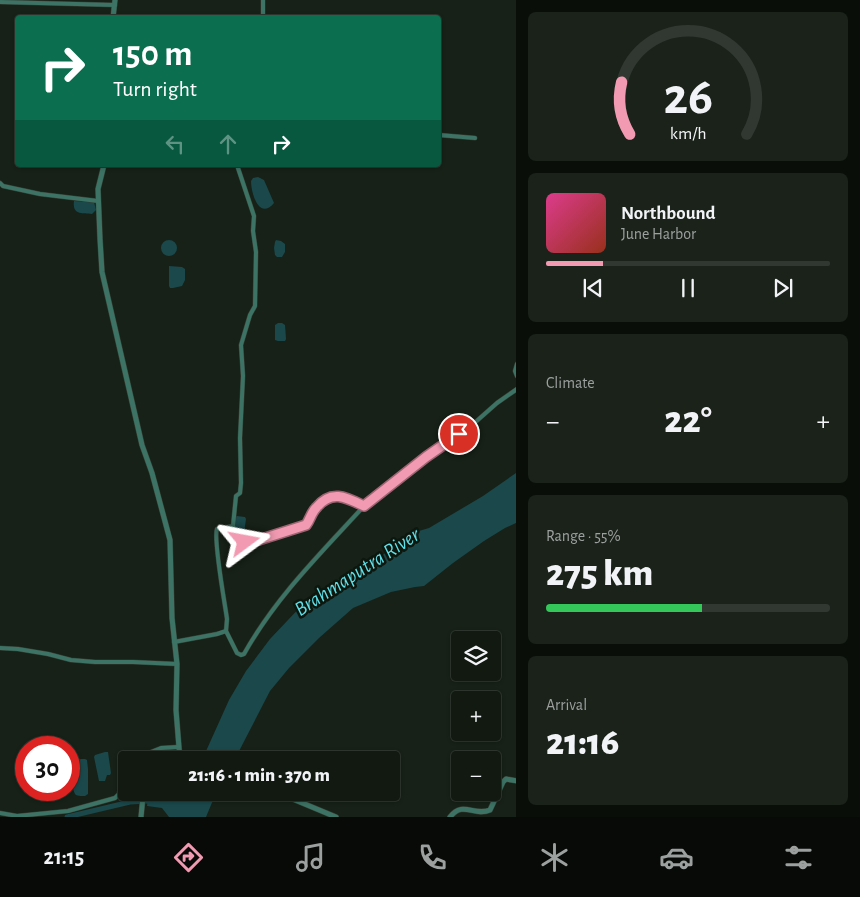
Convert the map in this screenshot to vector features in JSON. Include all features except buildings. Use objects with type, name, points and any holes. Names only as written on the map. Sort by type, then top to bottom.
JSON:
[{"type":"street","points":[[263,0],[263,15]]},
{"type":"street","points":[[0,2],[115,2],[114,15]]},
{"type":"street","points":[[441,136],[475,138]]},
{"type":"street","points":[[104,167],[98,189],[102,272],[142,445],[152,473],[170,540],[170,586],[177,664],[176,710],[179,750],[161,748],[154,751]]},
{"type":"street","points":[[238,167],[254,216],[253,230],[256,252],[255,306],[250,315],[241,345],[243,376],[240,493],[236,496],[233,526],[238,540],[249,543],[306,525],[317,506],[331,497],[345,497],[364,506]]},
{"type":"street","points":[[0,183],[3,186],[40,194],[98,201]]},
{"type":"street","points":[[516,364],[516,376]]},
{"type":"street","points":[[233,526],[217,529],[216,533],[227,619],[226,631],[237,653],[241,655],[244,654],[257,630],[293,584],[364,506],[426,457],[471,426],[516,388]]},
{"type":"street","points":[[174,642],[226,631]]},
{"type":"street","points":[[0,648],[48,654],[70,660],[177,664]]},
{"type":"street","points":[[450,817],[454,811],[459,809],[482,813],[490,810],[503,782],[506,779],[516,781]]},
{"type":"street","points":[[0,813],[16,816],[68,811],[115,798],[118,795]]},
{"type":"street","points":[[142,814],[143,801]]},
{"type":"street","points":[[296,801],[336,817]]},
{"type":"water","points":[[258,177],[264,180],[274,203],[269,208],[264,209],[260,207],[254,198],[251,181],[253,178]]},
{"type":"water","points":[[74,201],[94,202],[96,210],[92,214],[78,212],[75,209]]},
{"type":"water","points":[[166,240],[172,240],[177,245],[175,254],[166,256],[161,251],[161,245]]},
{"type":"water","points":[[276,240],[285,244],[285,252],[282,257],[275,255]]},
{"type":"water","points":[[169,266],[185,269],[185,280],[182,286],[170,288]]},
{"type":"water","points":[[278,323],[285,325],[285,341],[275,340],[275,325]]},
{"type":"water","name":"Brahmaputra River","points":[[516,473],[516,523],[484,541],[424,586],[391,592],[353,608],[289,668],[270,691],[239,751],[206,751],[229,700],[246,671],[270,639],[305,602],[339,579],[376,560],[405,537],[429,528],[483,496]]},
{"type":"water","points":[[235,517],[245,517],[246,519],[242,536],[238,535],[235,528]]},
{"type":"water","points":[[108,752],[111,773],[107,775],[105,781],[99,781],[94,757]]},
{"type":"water","points":[[80,759],[87,760],[88,794],[85,796],[80,796]]},
{"type":"water","points":[[148,801],[213,801],[206,817],[169,817],[162,808],[147,806]]},
{"type":"waterway","points":[[67,817],[130,802],[148,801]]},
{"type":"route","points":[[245,542],[249,543],[306,525],[317,506],[331,497],[345,497],[364,506],[426,457],[459,434]]}]
